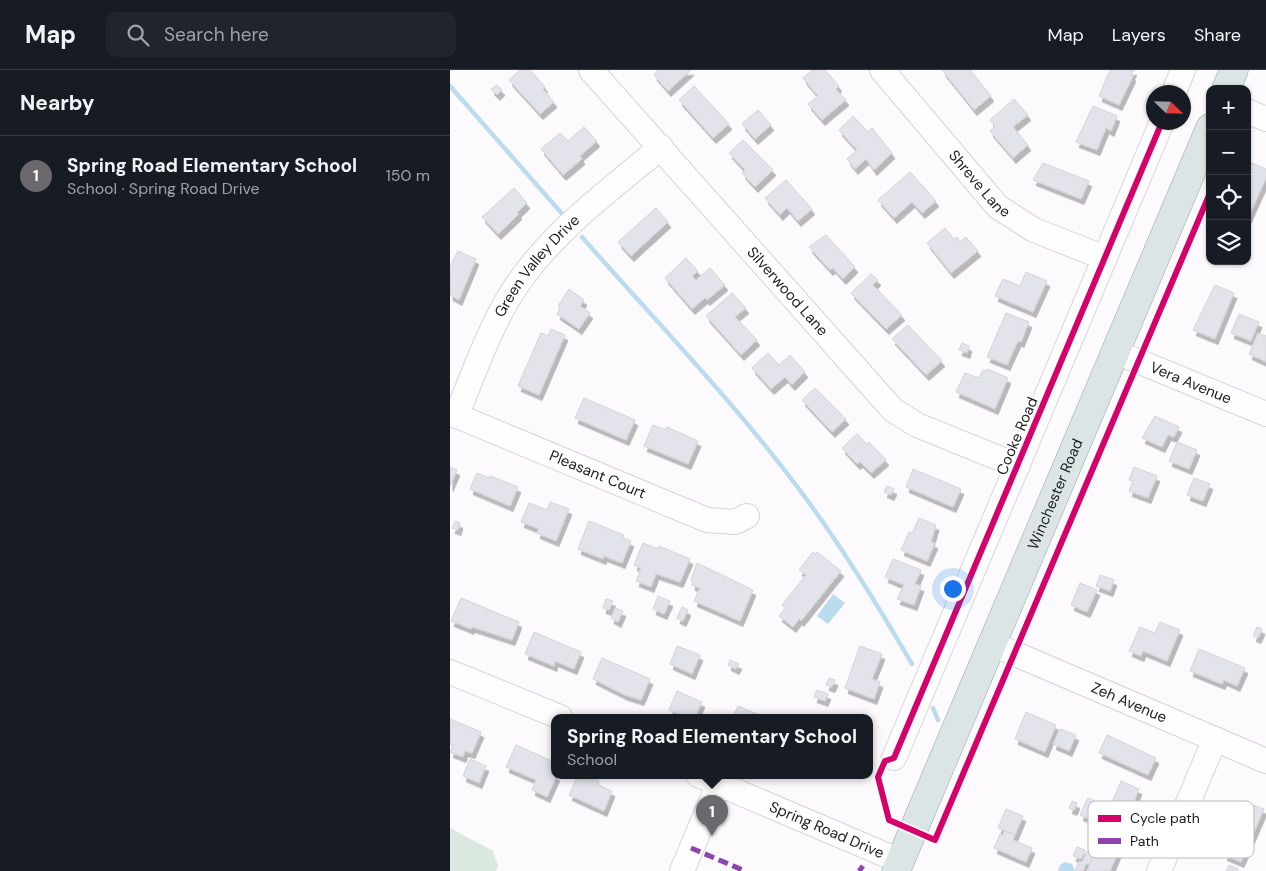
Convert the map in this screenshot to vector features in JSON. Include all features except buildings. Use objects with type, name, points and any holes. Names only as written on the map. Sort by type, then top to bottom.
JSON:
[{"type":"main road","points":[[1228,85],[1234,70]]},
{"type":"main road","name":"Winchester Road","points":[[897,868],[1209,130]]},
{"type":"street","name":"Silverwood Lane","points":[[590,70],[661,147],[894,410],[917,425],[1018,466]]},
{"type":"street","name":"Shreve Lane","points":[[882,70],[998,207],[1034,230],[1105,258]]},
{"type":"street","points":[[1177,85],[1183,70]]},
{"type":"street","points":[[1251,113],[1266,119]]},
{"type":"street","name":"Cooke Road","points":[[894,758],[1159,130]]},
{"type":"street","name":"Green Valley Drive","points":[[453,414],[500,312],[524,275],[568,227],[661,147]]},
{"type":"street","name":"Vera Avenue","points":[[1116,352],[1266,414]]},
{"type":"street","name":"Pleasant Court","points":[[453,414],[707,520],[734,522],[747,516]]},
{"type":"street","name":"Zeh Avenue","points":[[992,644],[1266,761]]},
{"type":"street","points":[[450,672],[553,714]]},
{"type":"street","points":[[1189,801],[1215,740]]},
{"type":"street","points":[[682,871],[708,779]]},
{"type":"street","name":"Spring Road Drive","points":[[708,779],[897,868]]},
{"type":"street","points":[[1159,871],[1165,858]]},
{"type":"shaded area","points":[[450,828],[493,851],[498,866],[496,871],[450,871]]},
{"type":"water","points":[[833,594],[845,603],[828,624],[817,616]]},
{"type":"water","points":[[1065,862],[1072,864],[1075,871],[1058,871],[1060,865]]},
{"type":"waterway","points":[[450,86],[564,216]]},
{"type":"waterway","points":[[582,237],[728,401],[784,469],[824,523],[912,664]]},
{"type":"waterway","points":[[933,708],[938,720]]},
{"type":"marked path","points":[[691,848],[745,871]]},
{"type":"marked path","points":[[859,871],[863,866]]},
{"type":"cycle path","points":[[1159,130],[894,758],[885,761],[878,777],[889,820],[935,840],[1206,202]]},
{"type":"place","name":"Spring Road Elementary School","points":[[712,836]]}]
